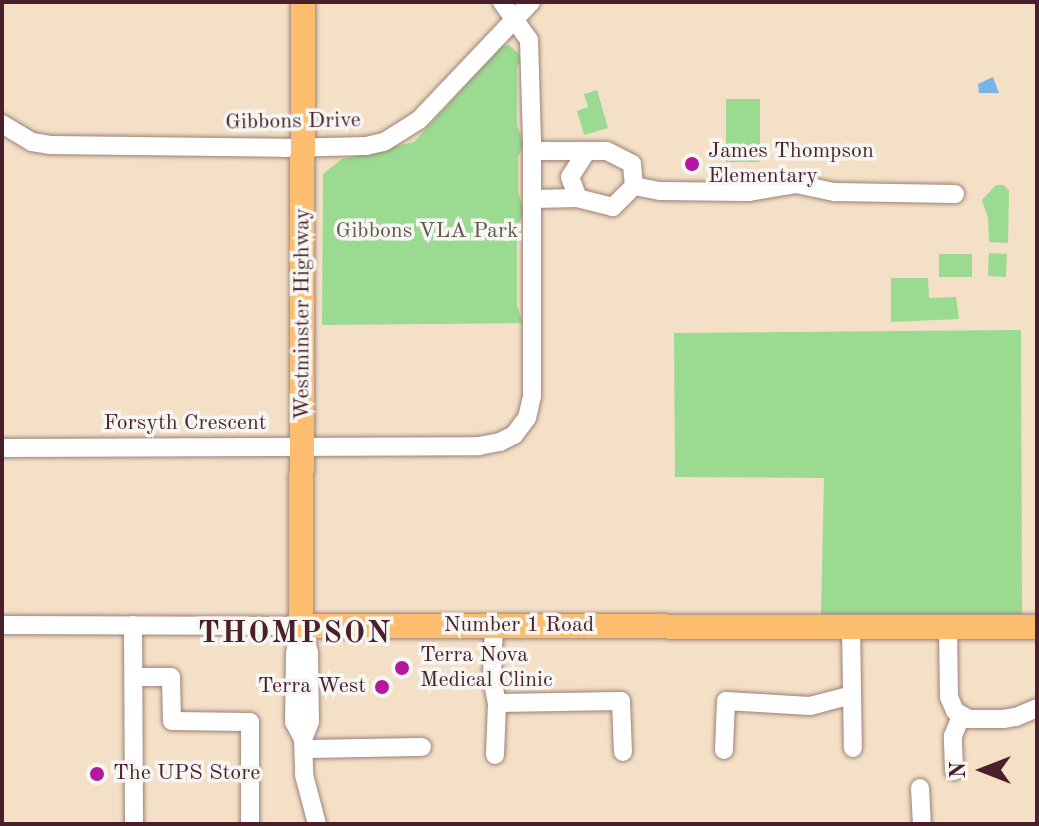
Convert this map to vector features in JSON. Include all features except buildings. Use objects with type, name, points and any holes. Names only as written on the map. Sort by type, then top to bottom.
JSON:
[{"type":"main road","name":"Westminster Highway","points":[[301,626],[303,2]]},
{"type":"main road","name":"Number 1 Road","points":[[301,626],[1037,627]]},
{"type":"street","name":"Gibbons Drive","points":[[2,124],[13,134],[50,145],[366,146],[395,138],[443,97],[507,10],[531,2]]},
{"type":"street","name":"Forsyth Crescent","points":[[2,448],[479,446],[500,442],[514,435],[527,418],[532,396],[533,199],[529,40],[507,10]]},
{"type":"street","points":[[532,151],[607,151],[632,164],[634,186]]},
{"type":"street","points":[[578,198],[570,177],[586,152]]},
{"type":"street","points":[[634,186],[660,191],[748,192],[796,184],[835,192],[955,194]]},
{"type":"street","points":[[533,199],[578,198],[613,207],[634,186]]},
{"type":"street","name":"Number 1 Road","points":[[2,625],[301,626]]},
{"type":"street","points":[[133,625],[134,824]]},
{"type":"street","name":"Westminster Highway","points":[[301,626],[309,653],[310,722],[304,744],[304,775],[317,824]]},
{"type":"street","points":[[494,626],[492,678],[497,703],[495,755]]},
{"type":"street","points":[[851,627],[853,748]]},
{"type":"street","points":[[948,627],[949,697],[961,716]]},
{"type":"street","points":[[134,677],[171,677],[172,721],[250,722],[250,824]]},
{"type":"street","points":[[724,750],[726,701],[810,706],[852,695]]},
{"type":"street","points":[[497,703],[621,701],[623,752]]},
{"type":"street","points":[[961,716],[1016,717],[1037,708]]},
{"type":"street","points":[[954,771],[953,736],[961,716]]},
{"type":"street","points":[[304,744],[422,747]]},
{"type":"street","points":[[920,788],[922,824]]},
{"type":"green space","name":"Gibbons VLA Park","points":[[509,45],[519,54],[521,63],[517,66],[517,125],[524,145],[518,157],[518,193],[525,213],[517,225],[517,306],[523,323],[322,325],[323,174],[342,159],[414,142],[501,46]]},
{"type":"green space","points":[[597,90],[608,128],[584,135],[577,111],[588,107],[584,94]]},
{"type":"green space","points":[[726,99],[760,99],[760,162],[726,162]]},
{"type":"green space","points":[[996,185],[1004,185],[1009,191],[1008,243],[989,242],[988,218],[982,200]]},
{"type":"green space","points":[[989,253],[1007,254],[1006,277],[988,276]]},
{"type":"green space","points":[[939,254],[972,254],[972,277],[939,277]]},
{"type":"green space","points":[[891,278],[928,278],[929,298],[956,297],[959,319],[891,322]]},
{"type":"green space","points":[[1021,330],[1022,614],[821,614],[824,478],[675,477],[674,333]]},
{"type":"water","points":[[993,77],[999,93],[979,93],[978,84]]},
{"type":"place","name":"James Thompson Elementary","points":[[692,164]]},
{"type":"place","name":"Terra Nova Medical Clinic","points":[[402,668]]},
{"type":"place","name":"Terra West","points":[[382,687]]},
{"type":"place","name":"The UPS Store","points":[[97,774]]},
{"type":"district","name":"THOMPSON","points":[[295,634]]}]
